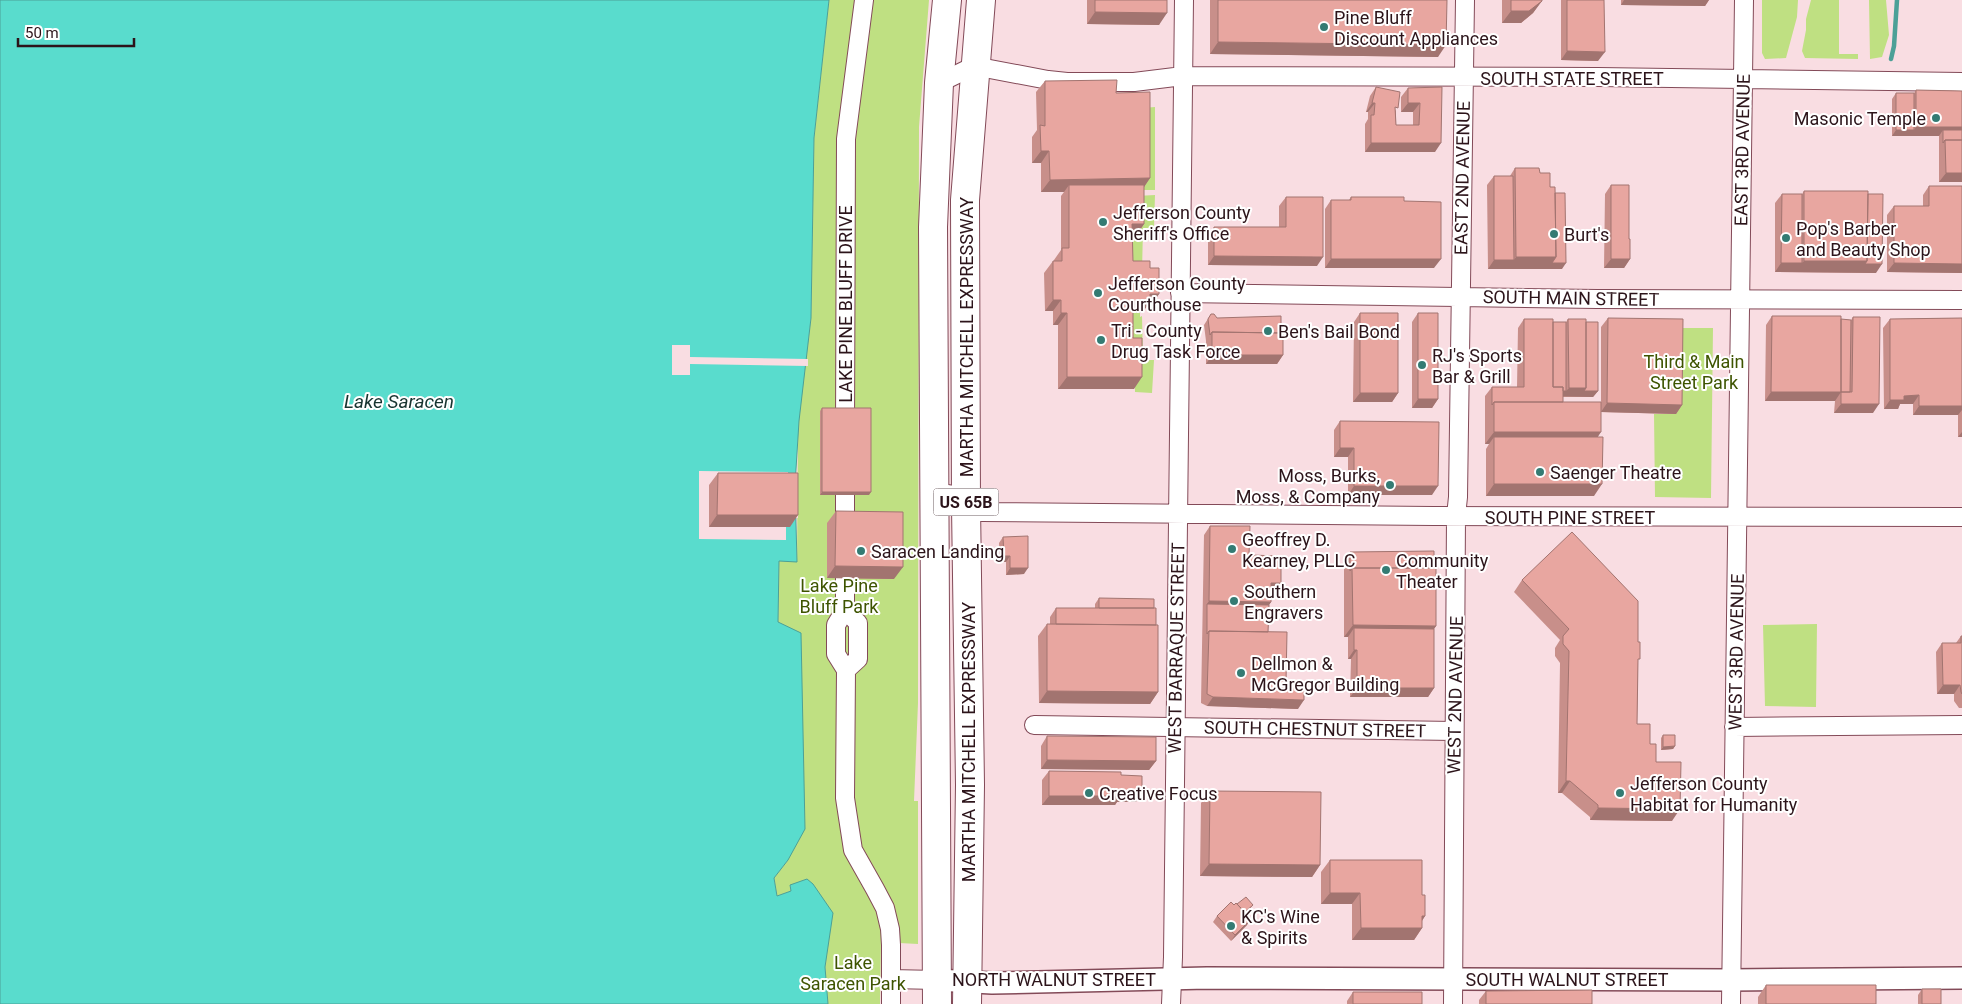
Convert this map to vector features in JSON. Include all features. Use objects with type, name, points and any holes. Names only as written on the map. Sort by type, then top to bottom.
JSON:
[{"type":"highway","name":"MARTHA MITCHELL EXPRESSWAY","points":[[937,992],[933,227],[939,83],[948,0]]},
{"type":"highway","name":"MARTHA MITCHELL EXPRESSWAY","points":[[967,992],[970,785],[966,506],[965,200],[974,66],[981,0]]},
{"type":"street","name":"LAKE PINE BLUFF DRIVE","points":[[864,0],[846,140],[845,610],[836,625],[836,654],[846,670],[846,806],[853,850],[884,908],[891,945],[891,1004]]},
{"type":"street","name":"WEST BARRAQUE STREET","points":[[1171,1004],[1184,0]]},
{"type":"street","name":"EAST 2ND AVENUE","points":[[1460,296],[1465,0]]},
{"type":"street","name":"EAST 3RD AVENUE","points":[[1740,300],[1744,0]]},
{"type":"street","points":[[939,83],[974,66]]},
{"type":"street","name":"SOUTH STATE STREET","points":[[974,66],[1067,82],[1134,82],[1183,76],[1598,77],[1962,82]]},
{"type":"street","name":"SOUTH MAIN STREET","points":[[1180,292],[1740,300],[1962,300]]},
{"type":"street","name":"WEST 2ND AVENUE","points":[[1453,1004],[1456,516],[1458,496],[1460,296]]},
{"type":"street","name":"WEST 3RD AVENUE","points":[[1731,1004],[1740,300]]},
{"type":"street","name":"SOUTH PINE STREET","points":[[934,492],[953,495],[966,506],[982,512],[1456,516],[1962,517]]},
{"type":"street","name":"SOUTH CHESTNUT STREET","points":[[1034,725],[1454,732]]},
{"type":"street","points":[[1734,727],[1962,725]]},
{"type":"street","points":[[891,978],[937,992]]},
{"type":"street","name":"NORTH WALNUT STREET","points":[[937,992],[967,992],[1010,983],[1171,978]]},
{"type":"street","name":"SOUTH WALNUT STREET","points":[[1171,978],[1731,980],[1962,978]]},
{"type":"green space","name":"Lake Pine Bluff Park","points":[[829,0],[929,0],[919,127],[918,703],[914,801],[918,801],[918,944],[899,943],[898,938],[881,940],[880,1004],[828,1004],[825,967],[828,942],[818,892],[813,884],[790,885],[791,891],[777,896],[774,878],[788,860],[778,622],[779,561],[797,561],[798,421],[811,318],[814,138]]},
{"type":"green space","points":[[1762,0],[1798,0],[1797,17],[1786,58],[1765,59],[1762,53]]},
{"type":"green space","points":[[1811,0],[1839,0],[1839,54],[1858,54],[1858,59],[1805,58],[1802,51],[1806,19]]},
{"type":"green space","points":[[1869,0],[1886,0],[1889,35],[1882,57],[1870,59]]},
{"type":"green space","points":[[1155,107],[1155,190],[1142,190],[1142,108]]},
{"type":"green space","points":[[1155,195],[1154,228],[1143,228],[1142,272],[1124,273],[1124,236],[1136,196]]},
{"type":"green space","points":[[1124,313],[1140,313],[1140,317],[1142,316],[1143,360],[1154,360],[1152,393],[1135,392],[1134,350]]},
{"type":"green space","name":"Third & Main Street Park","points":[[1676,328],[1713,328],[1711,498],[1655,497],[1654,414],[1676,414]]},
{"type":"green space","points":[[1817,624],[1816,707],[1765,706],[1763,625]]},
{"type":"water","name":"Lake Saracen","points":[[0,0],[829,0],[814,138],[811,318],[799,421],[795,485],[797,562],[779,561],[778,622],[801,633],[805,829],[788,860],[774,878],[777,896],[791,891],[790,885],[807,879],[813,884],[833,913],[825,967],[828,1004],[0,1004]]},
{"type":"pier","points":[[672,345],[690,345],[690,357],[808,359],[808,366],[690,364],[690,375],[672,375]]},
{"type":"pier","points":[[699,471],[788,472],[788,496],[798,496],[798,518],[786,518],[786,540],[699,539]]},
{"type":"building","points":[[1095,0],[1167,0],[1167,13],[1095,12]]},
{"type":"building","name":"Pine Bluff Discount Appliances","points":[[1218,0],[1447,0],[1446,45],[1218,42]]},
{"type":"building","points":[[1511,0],[1542,1],[1529,11],[1511,11]]},
{"type":"building","points":[[1567,0],[1604,0],[1605,52],[1567,51]]},
{"type":"building","points":[[1117,80],[1116,93],[1150,92],[1150,178],[1050,180],[1049,151],[1041,151],[1040,125],[1045,126],[1045,81]]},
{"type":"building","points":[[1376,87],[1400,92],[1398,108],[1395,107],[1396,125],[1419,125],[1420,103],[1408,103],[1408,88],[1442,87],[1441,143],[1371,143],[1371,115],[1374,115],[1375,103],[1372,103]]},
{"type":"building","name":"Masonic Temple","points":[[1916,90],[1962,91],[1962,127],[1916,127]]},
{"type":"building","points":[[1896,93],[1914,93],[1914,130],[1896,130]]},
{"type":"building","points":[[1943,130],[1962,130],[1962,140],[1945,140],[1943,143]]},
{"type":"building","points":[[1945,140],[1962,140],[1962,173],[1946,173]]},
{"type":"building","points":[[1515,168],[1539,168],[1540,173],[1550,173],[1550,187],[1555,187],[1556,257],[1516,257]]},
{"type":"building","points":[[1494,176],[1513,176],[1514,260],[1494,260]]},
{"type":"building","name":"Jefferson County Courthouse","points":[[1069,185],[1144,185],[1144,224],[1132,224],[1133,261],[1150,261],[1150,268],[1159,268],[1159,294],[1150,294],[1150,301],[1133,301],[1133,338],[1142,338],[1142,377],[1067,377],[1067,313],[1061,313],[1061,300],[1053,300],[1053,261],[1062,261],[1062,248],[1069,248]]},
{"type":"building","points":[[1611,185],[1629,185],[1630,259],[1611,259]]},
{"type":"building","points":[[1929,186],[1962,186],[1962,264],[1894,263],[1894,206],[1929,206]]},
{"type":"building","points":[[1804,191],[1868,191],[1867,261],[1804,261]]},
{"type":"building","points":[[1555,193],[1565,193],[1566,263],[1552,263],[1556,257]]},
{"type":"building","name":"Pop's Barber and Beauty Shop","points":[[1782,194],[1802,194],[1802,263],[1781,263]]},
{"type":"building","points":[[1868,194],[1883,194],[1882,264],[1865,264],[1867,261]]},
{"type":"building","points":[[1286,197],[1323,197],[1323,257],[1214,256],[1214,227],[1286,227]]},
{"type":"building","points":[[1351,197],[1404,197],[1404,201],[1441,202],[1441,259],[1331,259],[1331,200],[1351,200]]},
{"type":"building","points":[[1360,313],[1398,313],[1398,393],[1360,393]]},
{"type":"building","name":"RJ's Sports Bar & Grill","points":[[1418,313],[1438,313],[1438,399],[1418,399]]},
{"type":"building","points":[[1211,314],[1214,314],[1217,318],[1281,316],[1281,333],[1212,332],[1210,335],[1208,319]]},
{"type":"building","points":[[1772,316],[1841,316],[1841,392],[1771,392]]},
{"type":"building","points":[[1853,317],[1880,317],[1879,404],[1841,404],[1841,392],[1852,392]]},
{"type":"building","points":[[1608,318],[1683,319],[1682,405],[1607,403]]},
{"type":"building","points":[[1962,318],[1962,406],[1919,406],[1919,395],[1904,396],[1904,400],[1890,400],[1890,319]]},
{"type":"building","points":[[1524,319],[1553,319],[1553,387],[1563,387],[1563,402],[1494,402],[1492,405],[1492,387],[1524,387]]},
{"type":"building","points":[[1568,319],[1586,319],[1586,388],[1569,388]]},
{"type":"building","points":[[1841,319],[1851,320],[1850,392],[1841,392]]},
{"type":"building","points":[[1553,322],[1566,322],[1566,391],[1563,391],[1563,387],[1553,387]]},
{"type":"building","points":[[1586,322],[1598,322],[1598,391],[1584,391],[1586,388]]},
{"type":"building","points":[[1212,332],[1283,333],[1283,355],[1212,355]]},
{"type":"building","points":[[1494,402],[1601,402],[1601,432],[1494,432]]},
{"type":"building","points":[[822,408],[871,408],[871,492],[822,492]]},
{"type":"building","points":[[1340,421],[1439,422],[1438,486],[1354,486],[1354,448],[1340,448]]},
{"type":"building","name":"Saenger Theatre","points":[[1494,437],[1603,437],[1602,484],[1494,484]]},
{"type":"building","points":[[718,473],[798,473],[798,515],[717,515]]},
{"type":"building","name":"Saracen Landing","points":[[836,511],[903,512],[903,567],[835,566]]},
{"type":"building","points":[[1210,526],[1250,526],[1249,555],[1281,556],[1281,583],[1271,583],[1271,602],[1209,601]]},
{"type":"building","points":[[1572,532],[1638,601],[1640,659],[1638,659],[1637,724],[1650,724],[1650,744],[1656,744],[1656,762],[1681,762],[1680,809],[1598,808],[1598,805],[1570,781],[1566,781],[1569,651],[1563,644],[1563,636],[1569,629],[1522,580]]},
{"type":"building","points":[[1028,536],[1028,568],[1010,568],[1010,556],[1004,556],[1003,537]]},
{"type":"building","points":[[1434,551],[1434,568],[1352,568],[1350,571],[1350,552]]},
{"type":"building","points":[[1352,568],[1436,568],[1436,626],[1353,625]]},
{"type":"building","points":[[1099,598],[1154,599],[1154,608],[1099,608]]},
{"type":"building","points":[[1207,604],[1269,605],[1268,632],[1209,631],[1207,634]]},
{"type":"building","points":[[1056,608],[1156,608],[1156,625],[1056,624]]},
{"type":"building","points":[[1047,624],[1158,625],[1158,692],[1047,691]]},
{"type":"building","points":[[1354,628],[1434,629],[1434,688],[1357,688],[1357,650],[1354,650]]},
{"type":"building","points":[[1209,631],[1287,632],[1286,682],[1304,683],[1304,700],[1213,697],[1207,694]]},
{"type":"building","points":[[1961,636],[1962,694],[1960,685],[1943,685],[1942,643],[1961,643]]},
{"type":"building","points":[[1663,735],[1675,735],[1675,746],[1663,747]]},
{"type":"building","points":[[1047,736],[1156,737],[1156,761],[1047,760]]},
{"type":"building","points":[[1049,771],[1121,772],[1121,775],[1142,776],[1142,793],[1122,793],[1121,796],[1049,796]]},
{"type":"building","points":[[1210,791],[1321,792],[1320,865],[1209,864]]},
{"type":"building","points":[[1330,860],[1422,860],[1422,895],[1425,895],[1425,916],[1422,916],[1422,928],[1361,928],[1360,893],[1330,893]]},
{"type":"building","points":[[1246,897],[1253,905],[1245,912],[1237,904]]},
{"type":"building","name":"KC's Wine & Spirits","points":[[1231,902],[1234,905],[1236,903],[1251,919],[1235,935],[1217,916]]},
{"type":"building","points":[[1766,985],[1876,985],[1876,1004],[1766,1004]]},
{"type":"building","points":[[1922,989],[1941,989],[1941,1004],[1922,1004]]},
{"type":"building","points":[[1592,990],[1592,1004],[1486,1004],[1486,991]]},
{"type":"building","points":[[1353,992],[1422,992],[1422,1004],[1353,1004]]},
{"type":"waterway","points":[[1891,59],[1894,46],[1897,0]]},
{"type":"place","name":"Pine Bluff Discount Appliances","points":[[1324,27]]},
{"type":"place","name":"Masonic Temple","points":[[1936,118]]},
{"type":"place","name":"Jefferson County Sheriff's Office","points":[[1103,222]]},
{"type":"place","name":"Burt's","points":[[1554,234]]},
{"type":"place","name":"Pop's Barber and Beauty Shop","points":[[1786,238]]},
{"type":"place","name":"Jefferson County Courthouse","points":[[1098,293]]},
{"type":"place","name":"Ben's Bail Bond","points":[[1268,331]]},
{"type":"place","name":"Tri - County Drug Task Force","points":[[1101,340]]},
{"type":"place","name":"RJ's Sports Bar & Grill","points":[[1422,365]]},
{"type":"place","name":"Saenger Theatre","points":[[1540,472]]},
{"type":"place","name":"Moss, Burks, Moss, & Company","points":[[1390,485]]},
{"type":"place","name":"Geoffrey D. Kearney, PLLC","points":[[1232,549]]},
{"type":"place","name":"Saracen Landing","points":[[861,551]]},
{"type":"place","name":"Community Theater","points":[[1386,570]]},
{"type":"place","name":"Southern Engravers","points":[[1234,601]]},
{"type":"place","name":"Dellmon & McGregor Building","points":[[1241,673]]},
{"type":"place","name":"Creative Focus","points":[[1089,793]]},
{"type":"place","name":"Jefferson County Habitat for Humanity","points":[[1620,793]]},
{"type":"place","name":"KC's Wine & Spirits","points":[[1231,926]]},
{"type":"park label","name":"Lake Saracen Park","points":[[853,972]]}]
